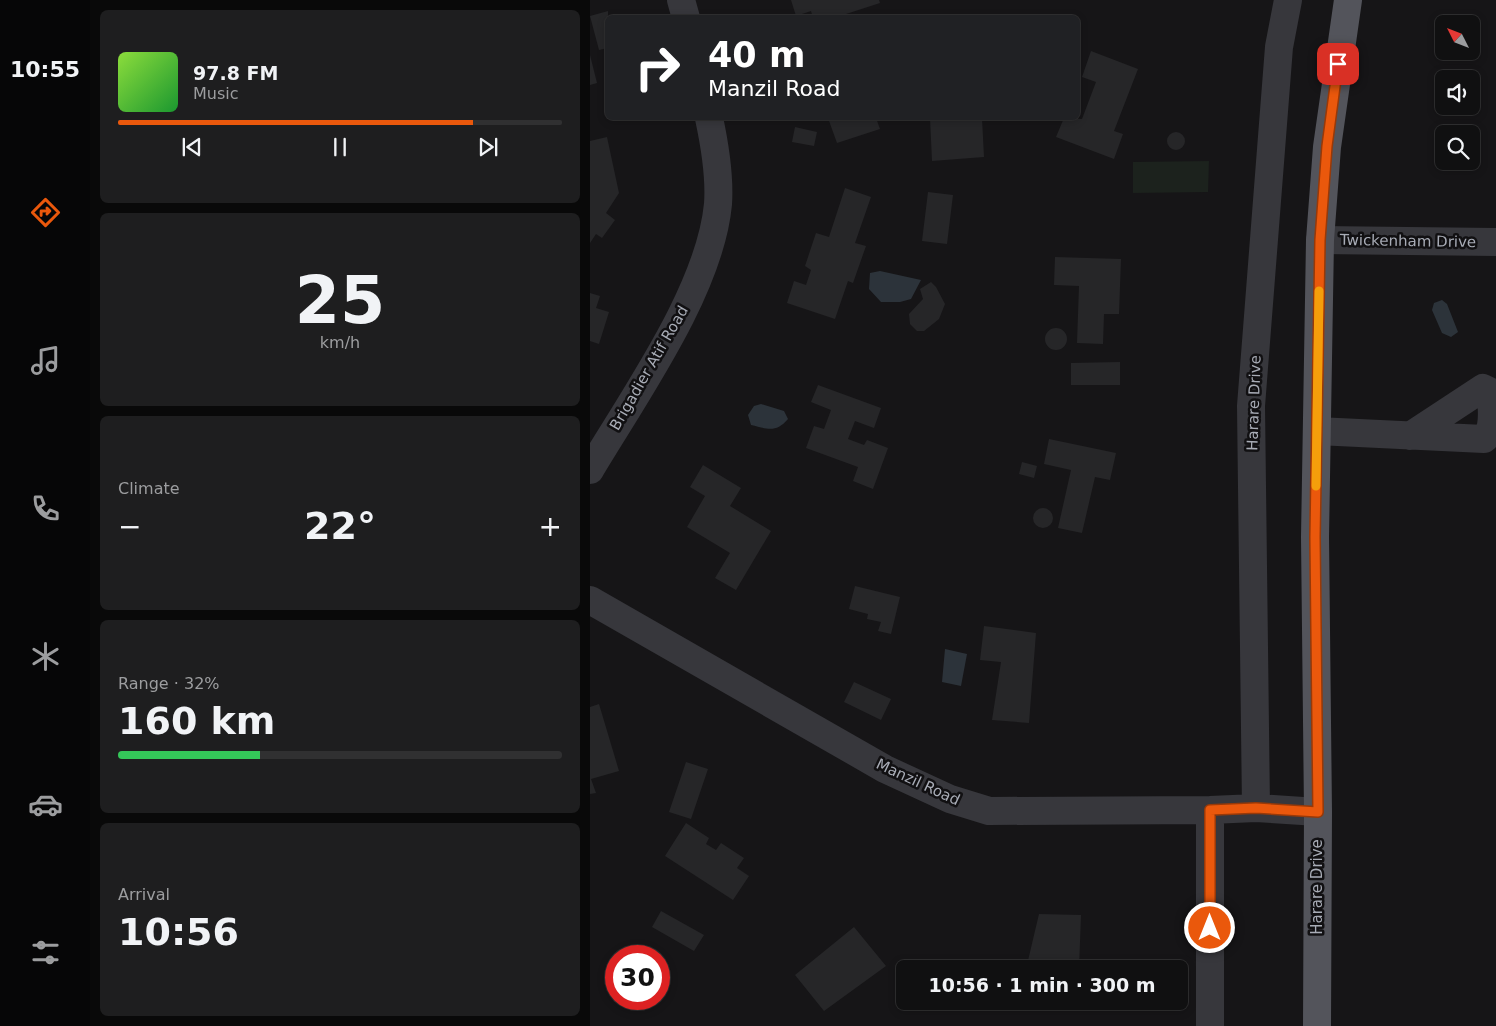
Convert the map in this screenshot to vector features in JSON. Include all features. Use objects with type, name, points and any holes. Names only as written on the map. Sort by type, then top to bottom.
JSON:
[{"type":"main road","name":"Harare Drive","points":[[1317,1026],[1318,812],[1315,537],[1320,240],[1327,146],[1348,0]]},
{"type":"street","points":[[681,0],[685,15]]},
{"type":"street","name":"Harare Drive","points":[[1256,808],[1251,406],[1279,46],[1288,0]]},
{"type":"street","name":"Brigadier Atif Road","points":[[590,470],[670,336],[694,287],[710,244],[718,204],[718,161],[709,120]]},
{"type":"street","name":"Twickenham Drive","points":[[1320,240],[1496,242]]},
{"type":"street","points":[[1317,431],[1410,436]]},
{"type":"street","name":"Manzil Road","points":[[590,600],[885,769],[950,800],[989,811],[1256,808],[1318,812]]},
{"type":"street","points":[[1210,810],[1210,1026]]},
{"type":"shaded area","points":[[1209,161],[1208,192],[1133,193],[1133,162]]},
{"type":"shaded area","points":[[880,271],[921,280],[911,299],[900,302],[881,302],[869,289],[870,273]]},
{"type":"shaded area","points":[[1442,300],[1447,304],[1458,332],[1451,337],[1442,333],[1432,310],[1434,303]]},
{"type":"shaded area","points":[[761,404],[784,411],[788,419],[780,426],[771,429],[751,425],[748,415],[754,406]]},
{"type":"shaded area","points":[[945,649],[967,654],[961,686],[942,682]]},
{"type":"building","points":[[791,0],[879,0],[880,3],[843,15],[812,15],[811,11],[796,15]]},
{"type":"building","points":[[608,11],[608,15],[605,15],[605,49],[599,50],[590,16]]},
{"type":"building","points":[[1091,51],[1138,69],[1114,131],[1123,134],[1114,159],[1056,137],[1063,120],[1082,119],[1096,82],[1082,77]]},
{"type":"building","points":[[590,55],[597,83],[590,85]]},
{"type":"building","points":[[829,120],[877,120],[880,129],[837,143]]},
{"type":"building","points":[[930,120],[982,120],[984,157],[932,161]]},
{"type":"building","points":[[795,127],[817,132],[814,146],[792,142]]},
{"type":"building","points":[[1176,132],[1182,135],[1185,141],[1182,147],[1176,150],[1170,147],[1167,141],[1170,135]]},
{"type":"building","points":[[607,137],[619,193],[606,213],[615,220],[602,238],[596,234],[590,243],[590,141]]},
{"type":"building","points":[[845,188],[871,197],[855,243],[866,246],[853,283],[848,281],[835,319],[787,303],[794,281],[806,285],[811,270],[805,266],[816,233],[829,237]]},
{"type":"building","points":[[928,192],[953,195],[947,244],[922,241]]},
{"type":"building","points":[[1055,257],[1121,259],[1119,314],[1104,314],[1103,344],[1077,343],[1079,286],[1054,285]]},
{"type":"building","points":[[931,282],[936,287],[945,304],[939,319],[924,331],[917,331],[910,324],[909,314],[923,299],[920,289]]},
{"type":"building","points":[[590,293],[600,296],[596,308],[609,312],[599,344],[590,341]]},
{"type":"building","points":[[1056,328],[1066,335],[1067,339],[1060,349],[1056,350],[1046,343],[1045,339],[1052,329]]},
{"type":"building","points":[[1120,362],[1120,385],[1071,385],[1071,363]]},
{"type":"building","points":[[818,385],[881,408],[874,428],[855,421],[848,439],[864,445],[867,440],[888,448],[873,489],[853,481],[858,467],[806,448],[814,426],[824,429],[831,410],[811,402]]},
{"type":"building","points":[[1049,439],[1116,453],[1110,480],[1095,477],[1082,533],[1058,528],[1071,470],[1044,464]]},
{"type":"building","points":[[1022,462],[1037,466],[1034,478],[1019,474]]},
{"type":"building","points":[[703,465],[741,488],[730,506],[771,531],[736,590],[715,578],[730,553],[687,527],[705,496],[690,487]]},
{"type":"building","points":[[1039,508],[1047,508],[1053,514],[1053,522],[1047,528],[1039,528],[1033,522],[1033,514]]},
{"type":"building","points":[[855,586],[900,597],[891,634],[878,631],[881,622],[867,619],[868,614],[849,609]]},
{"type":"building","points":[[984,626],[1036,633],[1029,723],[992,720],[1001,662],[980,660]]},
{"type":"building","points":[[854,682],[891,699],[881,720],[844,702]]},
{"type":"building","points":[[599,704],[619,771],[591,779],[596,793],[590,794],[590,707]]},
{"type":"building","points":[[686,762],[708,769],[691,819],[669,812]]},
{"type":"building","points":[[686,823],[709,838],[706,844],[716,850],[721,843],[744,858],[737,868],[749,876],[733,900],[665,856]]},
{"type":"building","points":[[661,911],[704,935],[694,951],[652,927]]},
{"type":"building","points":[[1039,914],[1081,915],[1079,960],[1028,960]]},
{"type":"building","points":[[854,927],[886,966],[824,1011],[795,975]]},
{"type":"slow traffic","points":[[1316,486],[1319,291]]},
{"type":"route","points":[[1210,928],[1210,810],[1256,808],[1318,812],[1315,537],[1320,240],[1327,146],[1338,64]]}]
